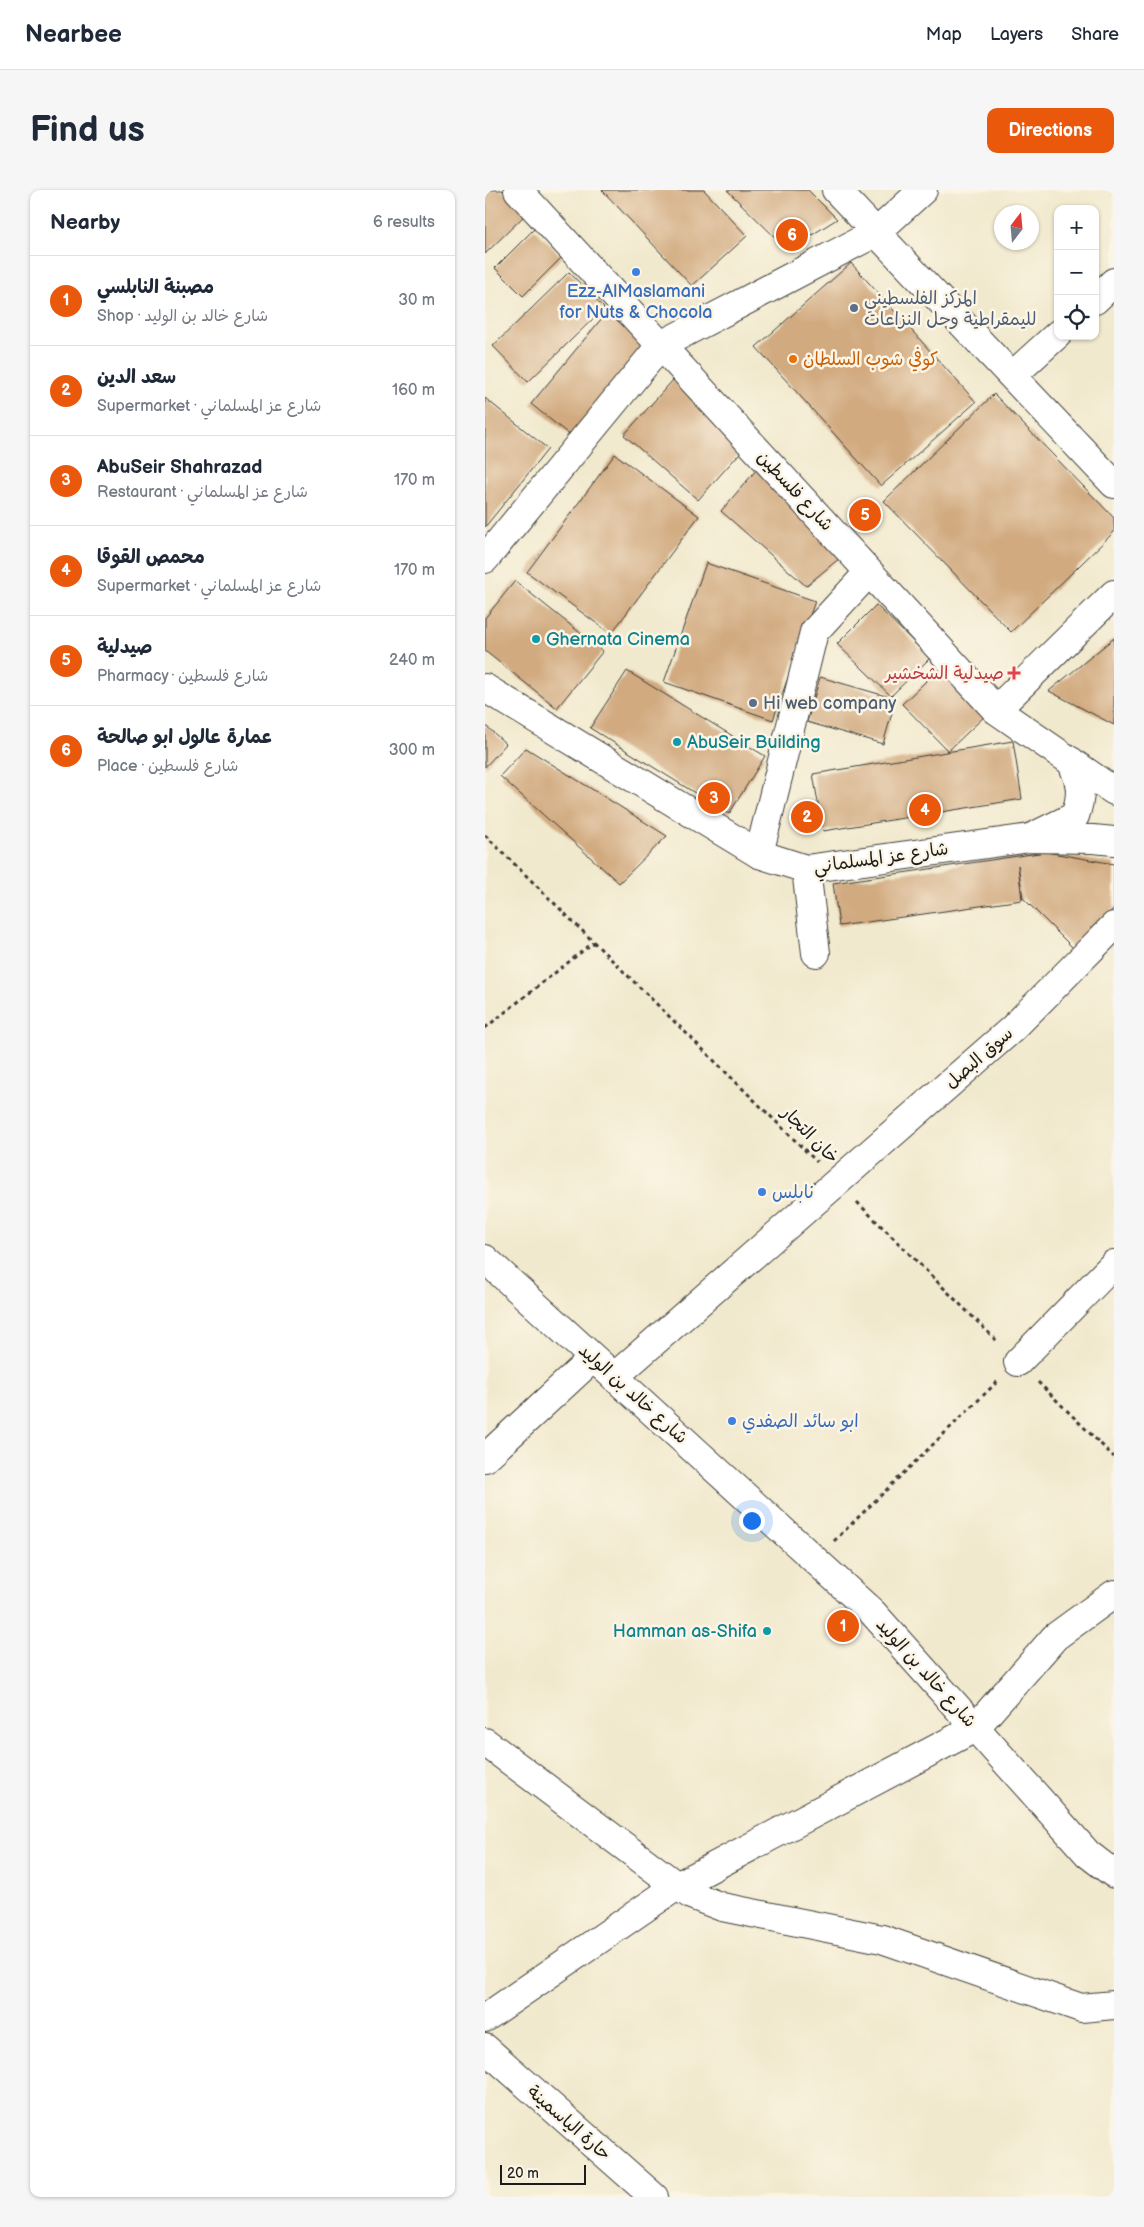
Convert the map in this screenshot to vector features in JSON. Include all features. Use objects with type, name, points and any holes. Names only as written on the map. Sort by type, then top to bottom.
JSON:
[{"type":"street","name":"شارع فلسطين","points":[[518,190],[996,710],[1114,790]]},
{"type":"street","points":[[836,190],[1114,484]]},
{"type":"street","points":[[485,559],[661,345],[877,232],[923,190]]},
{"type":"street","points":[[1099,296],[1114,282]]},
{"type":"street","points":[[1012,376],[1054,338]]},
{"type":"street","points":[[759,854],[814,632],[869,572]]},
{"type":"street","points":[[996,710],[1114,594]]},
{"type":"street","name":"شارع عز المسلماني","points":[[485,688],[759,854],[806,869],[1030,838],[1093,838],[1114,841]]},
{"type":"street","points":[[1030,838],[1075,816],[1081,798],[1079,779],[1071,761]]},
{"type":"street","points":[[806,869],[816,953]]},
{"type":"street","name":"سوق البصل","points":[[614,1377],[1013,1029],[1114,926]]},
{"type":"street","name":"شارع خالد بن الوليد","points":[[485,1259],[873,1613],[1088,1854],[1114,1874]]},
{"type":"street","points":[[1018,1362],[1114,1264]]},
{"type":"street","points":[[485,1458],[593,1358]]},
{"type":"street","points":[[485,2018],[677,1886],[975,1728],[1055,1637],[1114,1594]]},
{"type":"street","points":[[485,1742],[691,1895],[722,1907],[882,1939],[1081,2008],[1114,2006]]},
{"type":"street","name":"حارة الياسمينة","points":[[485,2048],[654,2197]]},
{"type":"path","name":"خان التجار","points":[[485,835],[1114,1457]]},
{"type":"path","points":[[485,1028],[594,942]]},
{"type":"path","points":[[815,1560],[1018,1362]]},
{"type":"building","points":[[485,190],[502,190],[526,214],[485,254]]},
{"type":"building","points":[[602,190],[704,190],[747,236],[692,286]]},
{"type":"building","points":[[727,190],[808,190],[837,219],[788,250]]},
{"type":"building","points":[[534,229],[562,257],[523,296],[495,268]]},
{"type":"building","points":[[851,263],[976,402],[881,486],[756,347]]},
{"type":"building","points":[[569,272],[604,308],[528,382],[493,346]]},
{"type":"building","points":[[607,312],[647,345],[572,437],[531,404]]},
{"type":"building","points":[[673,380],[747,445],[698,500],[624,435]]},
{"type":"building","points":[[994,394],[1114,518],[1114,532],[1011,632],[884,501]]},
{"type":"building","points":[[485,398],[548,449],[485,527]]},
{"type":"building","points":[[615,454],[699,516],[611,634],[527,572]]},
{"type":"building","points":[[758,468],[841,557],[806,586],[721,511]]},
{"type":"building","points":[[706,563],[815,601],[773,720],[664,682]]},
{"type":"building","name":"Ghernata Cinema","points":[[515,581],[603,651],[557,708],[485,651],[485,618]]},
{"type":"building","points":[[876,605],[930,658],[891,696],[837,644]]},
{"type":"building","points":[[1114,638],[1114,725],[1049,691]]},
{"type":"building","points":[[943,665],[989,712],[948,751],[902,704]]},
{"type":"building","name":"AbuSeir Building","points":[[627,671],[765,756],[729,814],[590,728]]},
{"type":"building","points":[[820,677],[896,699],[883,744],[807,722]]},
{"type":"building","points":[[485,725],[506,744],[485,767]]},
{"type":"building","points":[[1013,741],[1022,799],[823,831],[813,774]]},
{"type":"building","points":[[526,748],[667,836],[619,883],[500,776]]},
{"type":"building","points":[[1046,852],[1114,864],[1114,908],[1073,948],[1023,898],[1018,865],[1022,900],[839,926],[833,883]]},
{"type":"place","name":"عمارة عالول ابو صالحة","points":[[792,235]]},
{"type":"place","name":"Ezz-AlMaslamani for Nuts & Chocola","points":[[636,272]]},
{"type":"place","name":"المركز الفلسطيني لليمقراطية وحل النزاعات","points":[[854,308]]},
{"type":"place","name":"كوفي شوب السلطان","points":[[793,359]]},
{"type":"place","name":"صيدلية","points":[[865,515]]},
{"type":"place","name":"Ghernata Cinema","points":[[536,639]]},
{"type":"place","name":"صيدلية الشخشير","points":[[1014,673]]},
{"type":"place","name":"Hi web company","points":[[753,703]]},
{"type":"place","name":"AbuSeir Building","points":[[677,742]]},
{"type":"place","name":"AbuSeir Shahrazad","points":[[714,798]]},
{"type":"place","name":"محمص القوقا","points":[[925,810]]},
{"type":"place","name":"سعد الدين","points":[[807,817]]},
{"type":"place","name":"نابلس","points":[[762,1192]]},
{"type":"place","name":"ابو سائد الصفدي","points":[[732,1421]]},
{"type":"place","name":"مصبنة النابلسي","points":[[843,1626]]},
{"type":"place","name":"Hamman as-Shifa","points":[[767,1631]]}]
